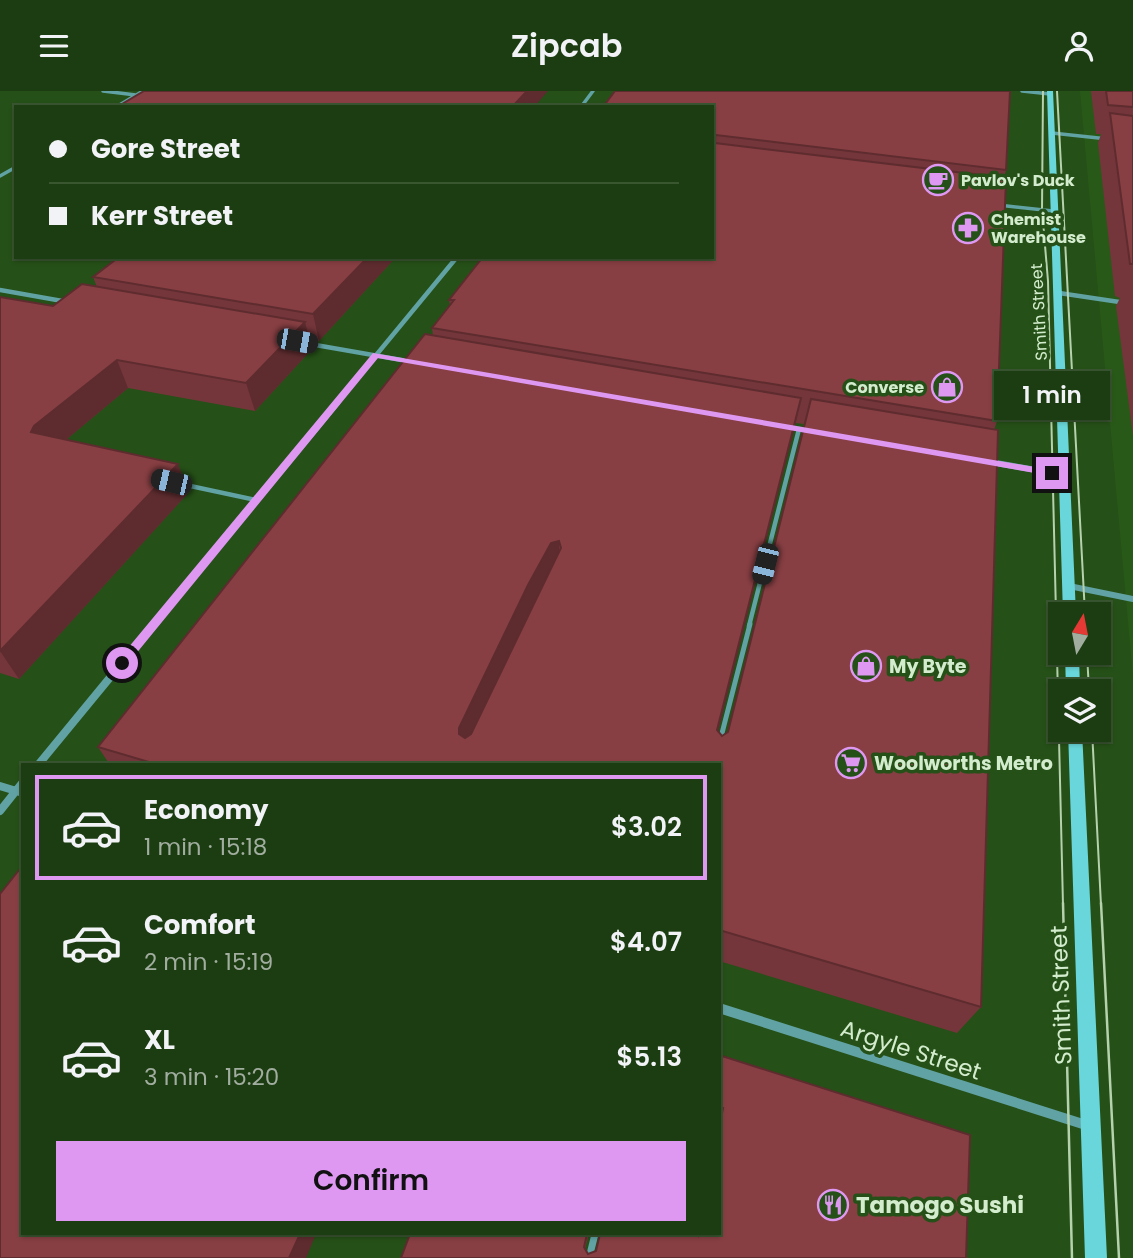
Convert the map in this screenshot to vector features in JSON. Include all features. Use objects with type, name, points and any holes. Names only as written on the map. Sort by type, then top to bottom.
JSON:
[{"type":"street","points":[[103,91],[148,97]]},
{"type":"street","points":[[119,105],[143,91]]},
{"type":"street","points":[[1022,91],[1050,92]]},
{"type":"street","name":"Smith Street","points":[[1050,92],[1070,602]]},
{"type":"street","points":[[1052,133],[1119,140]]},
{"type":"street","points":[[990,204],[1053,211]]},
{"type":"street","points":[[40,763],[455,259]]},
{"type":"street","points":[[0,290],[77,303]]},
{"type":"street","points":[[1059,293],[1133,304]]},
{"type":"street","points":[[297,341],[415,362]]},
{"type":"street","points":[[786,426],[813,431]]},
{"type":"street","points":[[981,461],[1065,475]]},
{"type":"street","points":[[1069,586],[1133,599]]},
{"type":"street","name":"Smith Street","points":[[1075,742],[1096,1258]]},
{"type":"street","points":[[0,786],[19,792],[0,811]]},
{"type":"street","name":"Argyle Street","points":[[721,1009],[1091,1127]]},
{"type":"lane","points":[[718,752],[799,429]]},
{"type":"lane","points":[[169,482],[256,501]]},
{"type":"lane","points":[[589,1258],[595,1235]]},
{"type":"shaded area","points":[[1080,91],[1133,91],[1133,677]]},
{"type":"building","points":[[144,91],[527,91],[514,105],[120,105]]},
{"type":"building","points":[[615,91],[1010,91],[1006,170],[714,136],[714,105],[604,105]]},
{"type":"building","points":[[1106,91],[1133,91],[1133,107],[1108,105]]},
{"type":"building","points":[[1110,113],[1133,116],[1133,264],[1130,264]]},
{"type":"building","points":[[714,142],[1006,178],[997,421],[432,328],[454,300],[449,300],[481,259],[714,259]]},
{"type":"building","points":[[116,259],[366,259],[313,314],[93,277]]},
{"type":"building","points":[[82,284],[305,322],[246,383],[117,360],[34,426],[31,432],[178,464],[0,651],[0,297],[53,306]]},
{"type":"building","points":[[425,334],[801,398],[717,730],[722,736],[728,732],[811,399],[998,430],[981,1007],[721,931],[721,763],[152,763],[98,747]],"holes":[[[559,541],[561,548],[471,734],[465,738],[459,734],[459,728],[528,585],[551,543]]]},
{"type":"building","points":[[21,868],[21,1235],[300,1235],[289,1258],[0,1258],[0,894]]},
{"type":"building","points":[[722,1056],[970,1135],[966,1258],[401,1258],[410,1235],[587,1235],[584,1247],[588,1254],[596,1251],[600,1235],[721,1235]]},
{"type":"tram line","points":[[1043,91],[1042,210],[1048,281],[1063,905]]},
{"type":"tram line","points":[[1057,91],[1084,602]]},
{"type":"tram line","points":[[1088,665],[1088,679]]},
{"type":"tram line","points":[[1093,742],[1101,905]]},
{"type":"tram line","points":[[1063,903],[1072,1258]]},
{"type":"tram line","points":[[1101,903],[1119,1258]]},
{"type":"place","name":"Pavlov's Duck","points":[[938,180]]},
{"type":"place","name":"Chemist Warehouse","points":[[968,228]]},
{"type":"place","name":"Converse","points":[[947,387]]},
{"type":"place","name":"My Byte","points":[[866,666]]},
{"type":"place","name":"Woolworths Metro","points":[[851,763]]},
{"type":"place","name":"Tamogo Sushi","points":[[833,1205]]},
{"type":"route","points":[[122,663],[376,355],[1052,473]]}]
